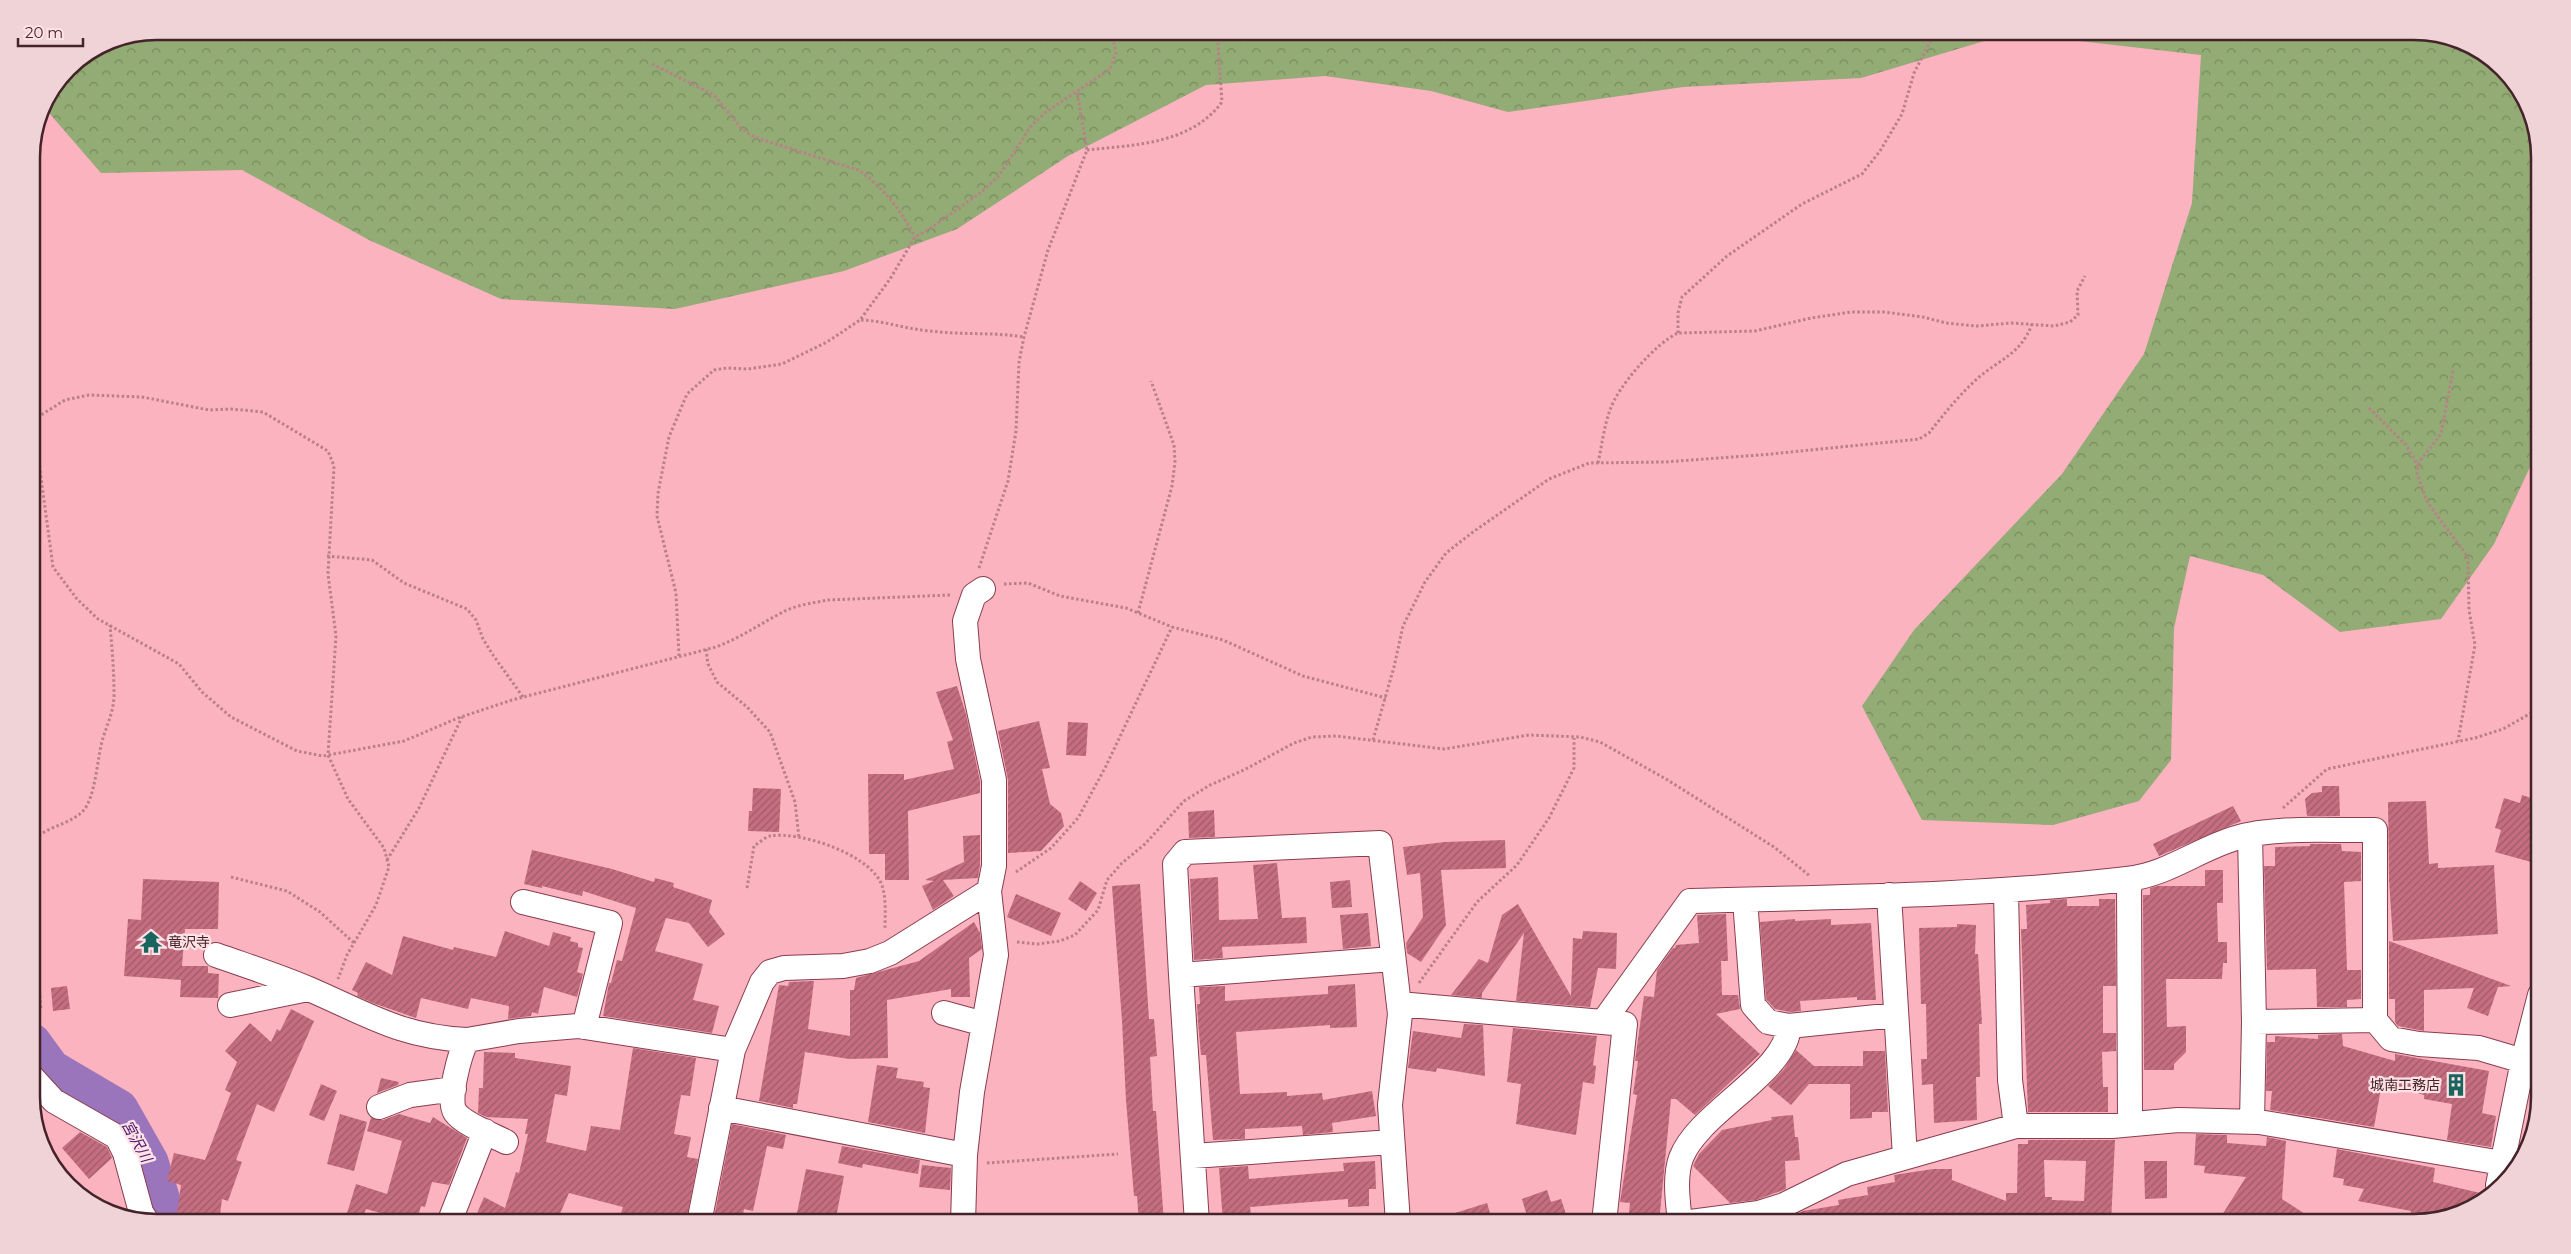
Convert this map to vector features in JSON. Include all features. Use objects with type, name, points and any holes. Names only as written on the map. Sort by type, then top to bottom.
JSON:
[{"type":"street","points":[[964,1214],[965,1160],[972,1092],[996,955],[989,891],[994,856],[994,780],[968,659],[965,621],[978,592]]},
{"type":"street","points":[[1603,1022],[1690,901],[2006,891],[2129,879],[2162,872],[2235,838],[2257,834],[2375,830],[2375,1020],[2391,1039],[2419,1044],[2479,1048],[2523,1061]]},
{"type":"street","points":[[2252,1122],[2257,834]]},
{"type":"street","points":[[1195,1214],[1174,864],[1184,852],[1380,843],[1393,959],[1405,1005],[1400,1014],[1390,1106],[1397,1214]]},
{"type":"street","points":[[2129,879],[2130,1124]]},
{"type":"street","points":[[701,1214],[733,1050],[762,982],[770,972],[784,968],[843,966],[870,961],[885,955],[949,918],[989,891]]},
{"type":"street","points":[[2006,891],[2010,1080],[2016,1126]]},
{"type":"street","points":[[1889,895],[1905,1157]]},
{"type":"street","points":[[1745,900],[1753,1005],[1768,1022],[1789,1026],[1896,1015]]},
{"type":"street","points":[[523,902],[610,923],[584,1027]]},
{"type":"street","points":[[216,955],[308,989],[405,1031],[436,1038],[467,1040],[519,1031],[584,1027],[733,1050]]},
{"type":"street","points":[[1181,975],[1393,959]]},
{"type":"street","points":[[230,1005],[308,989]]},
{"type":"street","points":[[1405,1005],[1625,1024],[1605,1214]]},
{"type":"street","points":[[944,1013],[984,1024]]},
{"type":"street","points":[[2254,1022],[2375,1020]]},
{"type":"street","points":[[1680,1214],[1676,1192],[1680,1159],[1690,1140],[1705,1122],[1763,1072],[1788,1036],[1789,1026]]},
{"type":"street","points":[[1751,1214],[1784,1205],[1846,1174],[2016,1126],[2130,1124],[2178,1120],[2252,1122],[2500,1174],[2531,1030]]},
{"type":"street","points":[[467,1040],[461,1051],[454,1089],[454,1111],[461,1118],[506,1142]]},
{"type":"street","points":[[40,1086],[54,1101],[117,1137],[126,1153],[142,1213]]},
{"type":"street","points":[[379,1107],[410,1095],[454,1089]]},
{"type":"street","points":[[721,1108],[965,1160]]},
{"type":"street","points":[[453,1214],[485,1131]]},
{"type":"street","points":[[1192,1156],[1392,1142]]},
{"type":"path","points":[[679,656],[676,592],[657,516],[658,493],[668,437],[686,394],[699,380],[714,370],[727,368],[748,369],[782,364],[827,342],[860,320],[890,279],[915,237],[931,228],[980,193],[998,177],[1031,126],[1110,69],[1116,53],[1113,40]]},
{"type":"path","points":[[1087,150],[1152,143],[1182,134],[1213,114],[1222,102],[1218,40]]},
{"type":"path","points":[[1678,333],[1678,313],[1682,297],[1727,256],[1802,204],[1862,174],[1880,151],[1902,114],[1914,74],[1931,40]]},
{"type":"path","points":[[652,64],[714,95],[742,129],[754,137],[858,170],[871,178],[902,214],[915,237]]},
{"type":"path","points":[[978,592],[980,560],[1008,482],[1016,431],[1019,362],[1024,337],[1048,250],[1087,150],[1077,92]]},
{"type":"path","points":[[1598,462],[1610,409],[1629,378],[1667,338],[1678,333],[1755,331],[1811,318],[1851,312],[1923,316],[1946,323],[1978,326],[2011,323],[2054,326],[2070,322],[2078,315],[2078,291],[2085,276]]},
{"type":"path","points":[[860,320],[882,321],[928,331],[1006,334],[1024,337]]},
{"type":"path","points":[[1373,740],[1386,698],[1403,626],[1425,582],[1446,554],[1480,527],[1549,478],[1589,463],[1598,462],[1665,462],[1772,454],[1919,439],[1929,433],[1979,377],[2006,359],[2027,338],[2032,324]]},
{"type":"path","points":[[2453,371],[2441,434],[2419,462],[2417,473],[2428,502],[2468,557],[2469,610],[2475,646],[2458,741]]},
{"type":"path","points":[[1138,613],[1172,486],[1175,462],[1174,445],[1151,381]]},
{"type":"path","points":[[40,416],[65,400],[89,395],[142,397],[209,410],[231,409],[263,412],[328,451],[334,466],[327,556],[336,636],[328,755],[348,799],[384,848],[390,867],[376,905],[347,955],[331,999]]},
{"type":"path","points":[[2369,408],[2406,445],[2418,466]]},
{"type":"path","points":[[40,471],[53,566],[77,598],[98,619],[180,664],[202,692],[231,717],[298,751],[328,755],[404,741],[462,717],[523,697],[735,640],[784,612],[810,603],[828,600],[978,592],[1019,582],[1028,583],[1060,596],[1126,608],[1172,627],[1223,640],[1303,676],[1386,698]]},
{"type":"path","points":[[327,556],[372,560],[404,583],[466,609],[476,620],[483,640],[523,697]]},
{"type":"path","points":[[40,833],[63,824],[84,810],[91,794],[104,737],[113,712],[114,694],[110,625]]},
{"type":"path","points":[[989,891],[1050,848],[1078,818],[1106,766],[1172,627]]},
{"type":"path","points":[[706,649],[708,664],[717,682],[747,707],[770,732],[795,802],[799,838]]},
{"type":"path","points":[[2257,834],[2287,802],[2327,769],[2458,741],[2502,729],[2531,713]]},
{"type":"path","points":[[387,860],[419,808],[462,717]]},
{"type":"path","points":[[995,940],[1038,944],[1060,941],[1075,935],[1098,910],[1107,880],[1122,862],[1145,844],[1184,801],[1210,785],[1244,770],[1294,743],[1312,737],[1336,736],[1444,749],[1529,736],[1580,737],[1600,742],[1666,779],[1774,847],[1835,897]]},
{"type":"path","points":[[1405,1005],[1415,987],[1477,902],[1517,865],[1549,818],[1574,768],[1574,738]]},
{"type":"path","points":[[747,888],[754,846],[769,836],[799,838],[832,848],[873,870],[881,882],[885,908],[885,955]]},
{"type":"path","points":[[231,877],[287,892],[320,912],[354,943]]},
{"type":"path","points":[[40,997],[40,1011]]},
{"type":"path","points":[[965,1160],[1118,1154]]},
{"type":"green space","points":[[1988,40],[1861,78],[1683,87],[1508,112],[1431,91],[1325,76],[1206,85],[1068,156],[957,229],[844,271],[675,309],[501,299],[369,240],[242,170],[101,173],[49,113],[64,86],[80,69],[112,49],[142,41]]},
{"type":"green space","points":[[2071,40],[2429,41],[2466,52],[2491,69],[2502,80],[2519,105],[2529,134],[2531,150],[2530,467],[2494,544],[2441,619],[2340,632],[2263,575],[2190,556],[2174,628],[2171,760],[2139,801],[2053,825],[1922,820],[1862,706],[1914,630],[2062,474],[2144,354],[2192,203],[2201,55]]},
{"type":"building","points":[[957,686],[966,714],[980,781],[980,793],[908,811],[909,880],[885,880],[885,854],[869,854],[868,774],[904,774],[904,780],[954,769],[947,742],[953,740],[936,692]]},
{"type":"building","points":[[1039,721],[1050,768],[1042,769],[1050,804],[1061,813],[1064,826],[1041,851],[1008,853],[1008,780],[998,731]]},
{"type":"building","points":[[1068,722],[1088,723],[1086,756],[1066,755]]},
{"type":"building","points":[[2322,786],[2339,786],[2340,816],[2307,816],[2305,799],[2312,793],[2322,792]]},
{"type":"building","points":[[753,788],[781,789],[779,832],[748,831],[749,811],[752,811]]},
{"type":"building","points":[[2522,795],[2531,798],[2531,862],[2495,852],[2501,830],[2495,828],[2504,798],[2520,803]]},
{"type":"building","points":[[2426,801],[2429,864],[2438,863],[2438,868],[2494,865],[2498,934],[2393,941],[2389,880],[2388,802]]},
{"type":"building","points":[[2233,806],[2241,821],[2159,856],[2153,844]]},
{"type":"building","points":[[1214,810],[1215,837],[1189,838],[1188,812]]},
{"type":"building","points":[[980,835],[978,878],[943,880],[954,896],[933,910],[922,886],[934,881],[925,880],[964,862],[963,836]]},
{"type":"building","points":[[1505,840],[1506,868],[1441,870],[1446,925],[1421,962],[1407,953],[1406,943],[1423,917],[1420,873],[1407,875],[1403,847],[1445,842]]},
{"type":"building","points":[[2310,844],[2341,844],[2342,851],[2361,852],[2361,881],[2344,882],[2347,970],[2361,970],[2361,999],[2347,1000],[2347,1007],[2317,1007],[2316,969],[2267,970],[2264,866],[2275,866],[2275,847],[2310,846]]},
{"type":"building","points":[[532,850],[612,869],[654,882],[655,878],[674,883],[673,887],[712,900],[709,912],[725,934],[708,947],[689,923],[666,918],[655,951],[703,964],[693,1000],[719,1006],[712,1033],[603,1016],[609,983],[611,983],[617,960],[622,961],[636,908],[583,891],[582,896],[542,886],[542,888],[524,884]]},
{"type":"building","points":[[1277,863],[1282,918],[1306,917],[1307,943],[1222,947],[1223,958],[1194,960],[1190,879],[1218,877],[1219,920],[1258,919],[1253,865]]},
{"type":"building","points":[[2205,870],[2223,870],[2223,903],[2217,903],[2218,942],[2227,942],[2227,963],[2223,963],[2222,979],[2166,979],[2167,1027],[2186,1026],[2186,1052],[2174,1064],[2174,1070],[2144,1070],[2143,895],[2150,895],[2150,888],[2157,886],[2205,886]]},
{"type":"building","points":[[143,879],[219,882],[218,929],[185,929],[182,966],[208,966],[208,973],[219,974],[218,998],[180,997],[181,980],[124,976],[128,919],[141,920]]},
{"type":"building","points":[[1350,880],[1352,907],[1332,908],[1330,882]]},
{"type":"building","points":[[1080,881],[1097,893],[1086,911],[1068,899]]},
{"type":"building","points":[[1140,884],[1149,1019],[1154,1019],[1157,1056],[1150,1057],[1153,1111],[1156,1111],[1163,1214],[1138,1214],[1137,1196],[1134,1196],[1112,886]]},
{"type":"building","points":[[1016,894],[1061,913],[1051,936],[1007,917]]},
{"type":"building","points":[[2067,899],[2067,906],[2099,906],[2099,899],[2115,899],[2116,986],[2103,986],[2103,1033],[2116,1033],[2116,1051],[2102,1052],[2103,1087],[2108,1087],[2108,1112],[2028,1112],[2021,929],[2027,929],[2026,905]]},
{"type":"building","points":[[1518,904],[1571,996],[1573,938],[1582,939],[1583,931],[1617,933],[1616,969],[1598,968],[1590,1007],[1516,1001],[1524,933],[1482,993],[1482,998],[1451,995],[1479,959],[1488,963],[1502,915]]},
{"type":"building","points":[[1368,913],[1371,946],[1343,949],[1340,915]]},
{"type":"building","points":[[1726,914],[1728,961],[1721,961],[1722,995],[1738,995],[1740,1009],[1716,1014],[1760,1054],[1695,1115],[1676,1099],[1671,1099],[1660,1214],[1629,1214],[1630,1203],[1620,1202],[1637,1095],[1633,1094],[1638,1061],[1635,1061],[1644,996],[1654,997],[1657,970],[1676,945],[1699,943],[1697,915]]},
{"type":"building","points":[[1795,919],[1795,921],[1831,919],[1831,925],[1871,923],[1876,1000],[1857,1000],[1857,997],[1800,1001],[1801,1011],[1790,1012],[1775,1009],[1766,999],[1760,922]]},
{"type":"building","points":[[974,922],[980,933],[982,949],[969,958],[970,997],[951,997],[951,989],[887,1000],[888,1058],[849,1059],[805,1052],[797,1104],[793,1104],[793,1108],[759,1101],[779,985],[788,986],[789,982],[814,981],[808,1029],[850,1036],[850,990],[854,990],[856,978],[919,961]]},
{"type":"building","points":[[1957,924],[1976,925],[1975,954],[1978,954],[1982,1024],[1979,1024],[1980,1077],[1976,1077],[1977,1120],[1934,1123],[1933,1084],[1922,1085],[1921,1059],[1927,1059],[1926,1004],[1921,1004],[1919,928],[1957,927]]},
{"type":"building","points":[[505,931],[549,946],[553,932],[571,937],[570,941],[578,943],[578,947],[583,948],[577,972],[583,974],[577,997],[544,987],[538,1014],[532,1012],[531,1016],[508,1019],[509,1006],[471,998],[468,1009],[421,998],[416,1018],[357,996],[358,993],[352,990],[366,962],[392,975],[403,936],[453,950],[454,947],[496,957]]},
{"type":"building","points":[[2389,941],[2511,986],[2498,987],[2488,1016],[2467,1008],[2474,988],[2424,990],[2424,1031],[2398,1026],[2395,1022],[2395,999],[2389,999]]},
{"type":"building","points":[[1355,984],[1357,1027],[1330,1028],[1330,1025],[1236,1032],[1240,1094],[1287,1092],[1287,1096],[1322,1093],[1323,1100],[1372,1091],[1376,1116],[1332,1123],[1333,1132],[1303,1135],[1302,1126],[1245,1129],[1245,1139],[1213,1140],[1206,1055],[1201,1055],[1197,1004],[1200,1004],[1199,987],[1225,986],[1225,1001],[1328,994],[1328,986]]},
{"type":"building","points":[[67,986],[70,1009],[53,1011],[51,988]]},
{"type":"building","points":[[291,1009],[314,1021],[274,1112],[257,1104],[236,1160],[242,1162],[228,1201],[222,1199],[220,1214],[177,1214],[181,1185],[167,1181],[174,1153],[205,1160],[231,1093],[225,1090],[237,1062],[225,1051],[250,1023],[271,1042],[277,1029],[280,1031]]},
{"type":"building","points":[[1464,1024],[1483,1025],[1485,1076],[1437,1068],[1436,1072],[1408,1068],[1413,1031],[1461,1038]]},
{"type":"building","points":[[1513,1028],[1597,1036],[1593,1065],[1596,1066],[1594,1084],[1583,1082],[1576,1135],[1516,1124],[1521,1084],[1507,1082]]},
{"type":"building","points":[[2342,1034],[2343,1046],[2395,1061],[2395,1054],[2489,1071],[2482,1113],[2496,1116],[2491,1147],[2447,1140],[2452,1104],[2424,1099],[2424,1095],[2382,1083],[2374,1127],[2270,1110],[2272,1091],[2266,1091],[2267,1042],[2275,1042],[2275,1036],[2318,1039],[2318,1035]]},
{"type":"building","points":[[633,1048],[696,1058],[690,1096],[681,1095],[674,1134],[691,1137],[687,1157],[698,1159],[688,1214],[624,1214],[621,1213],[623,1207],[569,1193],[560,1214],[477,1214],[484,1197],[505,1208],[516,1172],[519,1173],[528,1134],[525,1134],[528,1119],[486,1117],[478,1113],[479,1088],[483,1088],[484,1052],[515,1053],[515,1058],[571,1066],[567,1096],[555,1094],[546,1142],[586,1151],[591,1126],[620,1130]]},
{"type":"building","points":[[1796,1050],[1814,1066],[1863,1066],[1863,1051],[1885,1051],[1888,1112],[1872,1112],[1872,1118],[1850,1119],[1850,1084],[1809,1084],[1791,1105],[1768,1086],[1784,1069]]},
{"type":"building","points":[[877,1065],[898,1068],[896,1078],[924,1082],[923,1087],[930,1088],[925,1133],[868,1122]]},
{"type":"building","points":[[381,1078],[399,1082],[398,1085],[377,1093]]},
{"type":"building","points":[[321,1084],[337,1091],[324,1121],[309,1115]]},
{"type":"building","points":[[340,1114],[367,1122],[354,1171],[327,1164]]},
{"type":"building","points":[[399,1114],[430,1123],[433,1117],[467,1138],[449,1185],[432,1182],[425,1207],[421,1206],[419,1214],[384,1214],[366,1209],[364,1214],[347,1214],[356,1184],[387,1194],[402,1141],[367,1131],[371,1118],[383,1120]]},
{"type":"building","points":[[1793,1115],[1795,1137],[1798,1137],[1800,1160],[1785,1161],[1786,1189],[1756,1200],[1730,1203],[1693,1166],[1699,1154],[1722,1130],[1772,1120],[1771,1117]]},
{"type":"building","points":[[732,1124],[786,1135],[783,1149],[767,1146],[753,1211],[744,1209],[743,1214],[715,1214]]},
{"type":"building","points":[[80,1132],[107,1147],[112,1158],[89,1179],[62,1148]]},
{"type":"building","points":[[2196,1134],[2227,1135],[2227,1143],[2266,1146],[2267,1137],[2286,1141],[2282,1199],[2305,1214],[2223,1214],[2246,1177],[2204,1173],[2205,1166],[2194,1165]]},
{"type":"building","points":[[2028,1140],[2115,1140],[2111,1214],[1797,1214],[1803,1211],[1839,1205],[1838,1200],[1868,1195],[1867,1187],[1895,1182],[1894,1175],[1933,1169],[1952,1169],[1952,1180],[2006,1201],[2006,1193],[2017,1193],[2018,1144],[2028,1144]],"holes":[[[2044,1160],[2086,1161],[2084,1201],[2052,1200],[2052,1197],[2045,1197]]]},
{"type":"building","points":[[842,1146],[920,1160],[918,1174],[863,1164],[862,1168],[838,1163]]},
{"type":"building","points":[[2337,1149],[2435,1168],[2433,1182],[2480,1193],[2459,1205],[2444,1210],[2410,1214],[2411,1211],[2358,1201],[2364,1189],[2343,1185],[2344,1179],[2333,1177]]},
{"type":"building","points":[[1375,1161],[1376,1189],[1369,1189],[1369,1206],[1348,1207],[1348,1199],[1250,1207],[1251,1214],[1222,1214],[1219,1168],[1248,1166],[1249,1179],[1344,1171],[1343,1163]]},
{"type":"building","points":[[2144,1161],[2167,1161],[2167,1198],[2145,1199]]},
{"type":"building","points":[[922,1165],[951,1168],[950,1190],[919,1187]]},
{"type":"building","points":[[806,1169],[844,1176],[837,1214],[797,1214]]},
{"type":"building","points":[[1547,1190],[1551,1202],[1561,1199],[1566,1214],[1526,1214],[1522,1199]]},
{"type":"building","points":[[1487,1203],[1490,1214],[1452,1214]]},
{"type":"waterway","name":"宮沢川","points":[[40,1054],[51,1069],[119,1109],[149,1162],[165,1214]]},
{"type":"place","name":"竜沢寺","points":[[151,942]]},
{"type":"place","name":"城南工務店","points":[[2456,1085]]}]
